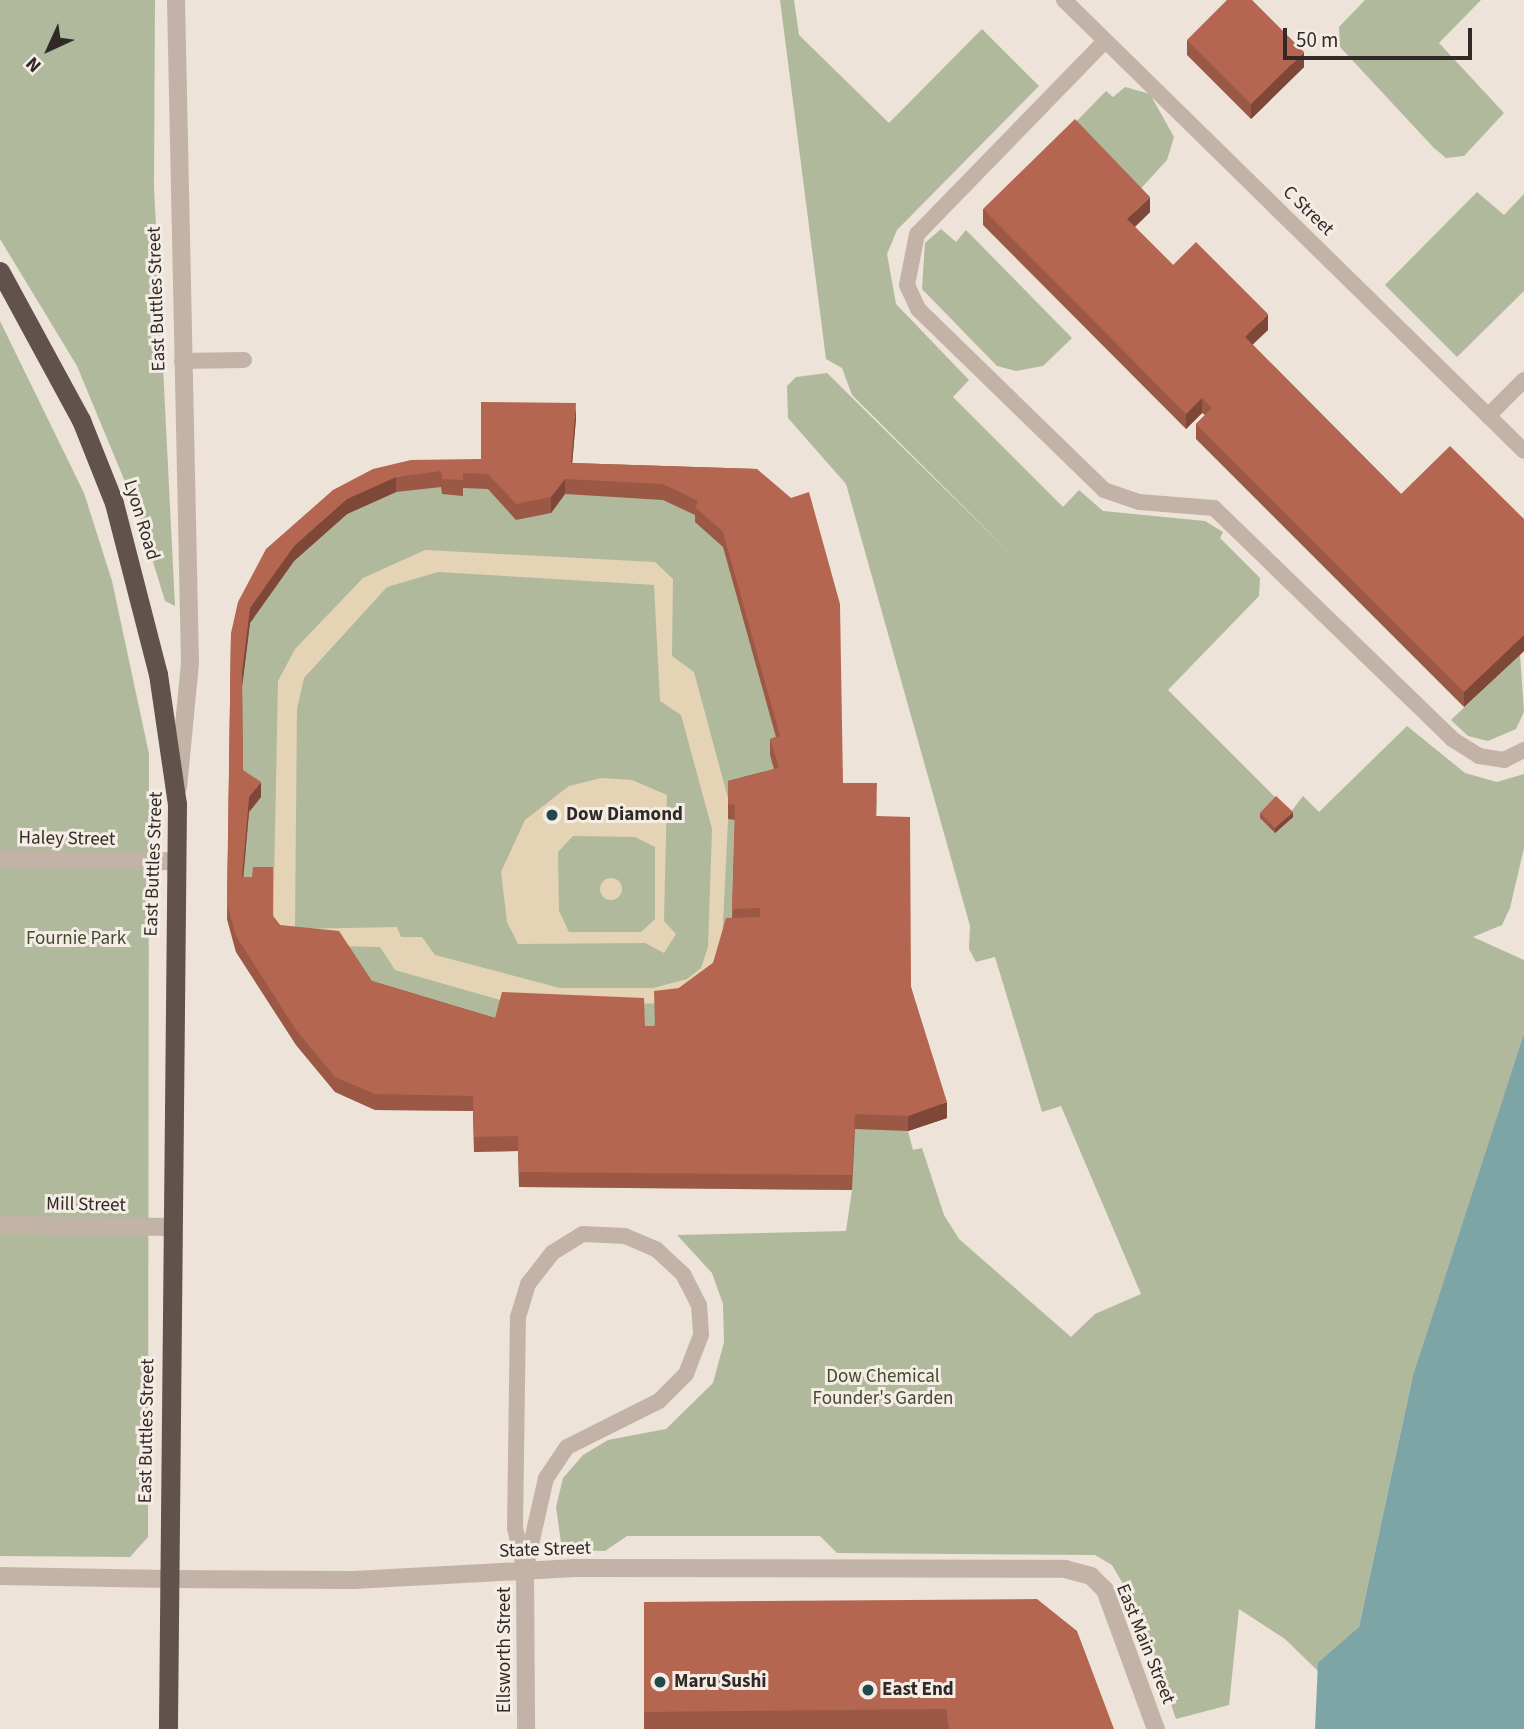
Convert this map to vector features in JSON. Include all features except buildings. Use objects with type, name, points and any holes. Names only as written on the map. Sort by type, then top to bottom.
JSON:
[{"type":"highway","name":"Lyon Road","points":[[0,271],[81,420],[114,503],[158,674],[177,804]]},
{"type":"highway","name":"East Buttles Street","points":[[168,1729],[167,1579],[177,804]]},
{"type":"street","name":"East Buttles Street","points":[[176,0],[190,663],[177,804]]},
{"type":"street","name":"Haley Street","points":[[0,859],[175,861]]},
{"type":"street","name":"Mill Street","points":[[0,1225],[172,1227]]},
{"type":"street","name":"State Street","points":[[0,1576],[354,1580],[525,1571],[1065,1570],[1091,1576]]},
{"type":"street","name":"Ellsworth Street","points":[[525,1571],[526,1729]]},
{"type":"street","name":"East Main Street","points":[[1091,1576],[1105,1590],[1156,1729]]},
{"type":"lane","name":"C Street","points":[[1064,0],[1524,451]]},
{"type":"lane","points":[[1105,41],[917,234],[907,285],[918,309],[1104,490],[1139,502],[1214,508],[1452,739],[1492,758],[1524,750]]},
{"type":"lane","points":[[182,360],[244,360]]},
{"type":"lane","points":[[1488,416],[1524,380]]},
{"type":"lane","points":[[583,1234],[625,1236],[656,1249],[683,1274],[699,1304],[701,1335],[686,1374],[659,1401],[567,1447],[545,1478],[525,1571],[515,1528],[518,1317],[528,1284],[552,1253],[583,1234]]},
{"type":"green space","points":[[0,0],[155,0],[154,187],[175,606],[165,601],[138,513],[77,366],[0,239]]},
{"type":"green space","name":"Dow Chemical Founder's Garden","points":[[780,0],[794,0],[799,35],[889,123],[982,29],[1039,86],[897,230],[887,254],[896,304],[969,380],[953,397],[1063,507],[1079,490],[1103,511],[1205,521],[1223,532],[1220,538],[1260,578],[1259,596],[1168,690],[1276,798],[1275,833],[1303,796],[1319,812],[1407,726],[1465,773],[1497,782],[1524,774],[1524,848],[1510,908],[1502,925],[1473,937],[1524,960],[1524,1033],[1413,1375],[1359,1627],[1318,1671],[1285,1639],[1239,1609],[1229,1705],[1176,1719],[1140,1613],[1112,1565],[1095,1555],[837,1553],[820,1536],[627,1536],[605,1551],[562,1550],[556,1507],[563,1478],[583,1455],[608,1440],[666,1429],[713,1383],[724,1342],[723,1304],[712,1273],[677,1235],[846,1231],[852,1190],[519,1187],[518,1151],[474,1152],[473,1111],[375,1110],[335,1092],[296,1045],[236,952],[227,919],[231,648],[250,589],[373,485],[572,469],[744,483],[843,797],[877,798],[876,832],[911,1002],[947,1118],[908,1131],[913,1150],[922,1148],[944,1215],[959,1239],[1071,1337],[1095,1314],[1141,1294],[1061,1106],[1042,1112],[995,957],[976,962],[969,949],[970,926],[846,484],[788,418],[787,386],[796,377],[827,373],[1015,558],[852,395],[842,368],[826,359]]},
{"type":"green space","points":[[1365,0],[1481,0],[1439,43],[1504,113],[1464,156],[1446,158],[1434,148],[1340,47],[1339,27]]},
{"type":"green space","points":[[1125,87],[1150,94],[1174,137],[1167,160],[1134,196],[1071,127],[1106,91],[1113,97]]},
{"type":"green space","points":[[1477,192],[1504,215],[1524,194],[1524,291],[1457,357],[1385,285]]},
{"type":"green space","points":[[941,229],[956,242],[966,230],[1072,338],[1043,366],[1016,371],[997,366],[922,289],[925,243]]},
{"type":"green space","name":"Fournie Park","points":[[0,321],[84,493],[112,581],[149,754],[148,1537],[130,1557],[0,1556]]},
{"type":"green space","points":[[1520,654],[1524,712],[1516,729],[1488,741],[1468,736],[1451,720]]},
{"type":"sand","points":[[425,550],[655,562],[673,579],[672,656],[694,672],[729,802],[721,963],[679,1003],[521,1006],[395,970],[380,947],[287,945],[273,932],[278,681],[295,649],[363,578]],"holes":[[[438,572],[654,585],[660,701],[681,715],[712,829],[708,947],[701,968],[687,979],[653,988],[560,988],[435,955],[422,937],[401,937],[397,927],[295,929],[297,709],[304,678],[387,587]]]},
{"type":"sand","points":[[601,778],[632,780],[667,795],[664,921],[676,934],[664,953],[645,943],[518,944],[507,922],[501,872],[525,820],[569,786]],"holes":[[[573,836],[635,837],[655,847],[655,919],[641,932],[569,932],[559,911],[558,852]]]},
{"type":"sand","points":[[611,878],[621,885],[622,889],[615,899],[611,900],[601,893],[600,889],[607,879]]},
{"type":"water","points":[[1524,1033],[1524,1729],[1315,1729],[1318,1663],[1359,1627],[1413,1375]]},
{"type":"place","name":"Dow Diamond","points":[[552,815]]},
{"type":"place","name":"Maru Sushi","points":[[660,1682]]},
{"type":"place","name":"East End","points":[[868,1690]]}]
